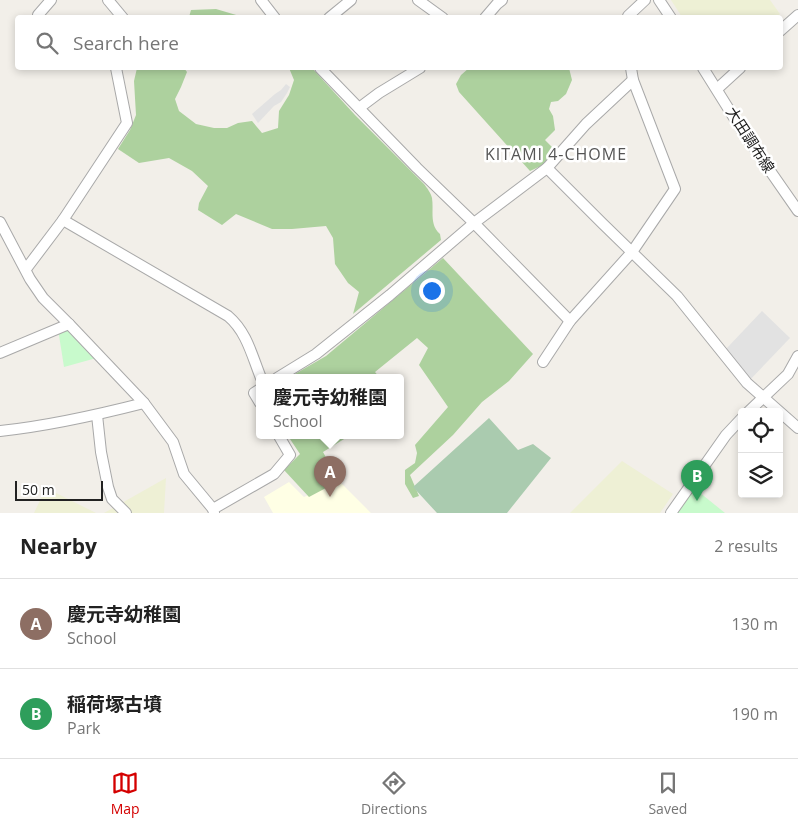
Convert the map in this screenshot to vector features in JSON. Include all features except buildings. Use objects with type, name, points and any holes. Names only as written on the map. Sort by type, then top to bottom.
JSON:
[{"type":"street","points":[[38,15],[51,0]]},
{"type":"street","points":[[108,0],[121,15]]},
{"type":"street","points":[[261,0],[274,15]]},
{"type":"street","points":[[333,15],[351,0]]},
{"type":"street","points":[[418,0],[439,15]]},
{"type":"street","points":[[629,15],[645,0]]},
{"type":"street","points":[[659,0],[669,15]]},
{"type":"street","points":[[487,15],[497,1]]},
{"type":"street","points":[[783,28],[798,15]]},
{"type":"street","points":[[26,269],[63,220],[127,123],[116,70]]},
{"type":"street","points":[[322,70],[570,322]]},
{"type":"street","points":[[359,108],[379,92],[417,70]]},
{"type":"street","points":[[543,362],[570,322],[632,252],[675,189],[633,80],[631,70]]},
{"type":"street","name":"大田調布線","points":[[704,70],[743,132],[798,211]]},
{"type":"street","points":[[717,89],[738,70]]},
{"type":"street","points":[[284,374],[316,354],[390,295],[474,223],[547,168],[586,124],[633,80]]},
{"type":"street","points":[[547,168],[677,296],[747,383],[798,428]]},
{"type":"street","points":[[63,220],[234,320],[247,340],[259,374]]},
{"type":"street","points":[[0,222],[30,279],[43,298],[144,403],[173,442],[184,474],[213,511],[274,474],[290,455],[281,439]]},
{"type":"street","points":[[0,353],[69,324]]},
{"type":"street","points":[[752,408],[788,374],[798,356]]},
{"type":"street","points":[[0,431],[30,428],[97,415],[144,403]]},
{"type":"street","points":[[97,415],[108,487],[112,498],[126,513]]},
{"type":"street","points":[[672,513],[726,435],[738,422]]},
{"type":"shaded area","points":[[671,0],[770,0],[780,14],[779,15],[681,15]]},
{"type":"shaded area","points":[[286,84],[290,87],[281,102],[274,106],[258,123],[252,114]]},
{"type":"shaded area","points":[[762,311],[790,338],[747,383],[726,349]]},
{"type":"shaded area","points":[[489,418],[518,450],[533,444],[551,458],[507,513],[437,513],[413,487]]},
{"type":"shaded area","points":[[622,461],[673,494],[660,513],[570,513]]},
{"type":"shaded area","points":[[166,478],[164,513],[104,513]]},
{"type":"shaded area","points":[[339,481],[371,513],[273,513],[264,497],[289,482],[304,497]]},
{"type":"shaded area","points":[[46,488],[96,513],[34,513]]},
{"type":"green space","points":[[216,9],[236,15],[190,15],[191,10]]},
{"type":"green space","points":[[137,70],[186,70],[187,72],[175,99],[179,111],[196,124],[214,128],[227,128],[238,123],[252,121],[262,133],[278,128],[279,111],[289,95],[294,80],[290,70],[314,70],[429,191],[433,222],[440,234],[441,240],[353,314],[359,292],[348,283],[335,264],[333,238],[326,226],[272,229],[236,214],[222,225],[198,210],[199,203],[208,186],[192,171],[169,158],[139,163],[118,149],[130,130],[136,115],[134,81]]},
{"type":"green space","points":[[467,70],[570,70],[572,80],[566,94],[558,101],[551,102],[549,109],[553,116],[555,130],[545,140],[554,149],[543,165],[530,171],[459,92],[456,84]]},
{"type":"green space","points":[[443,258],[533,354],[509,381],[482,402],[453,435],[410,475],[419,496],[413,498],[405,484],[405,470],[415,463],[417,453],[415,445],[448,407],[419,365],[428,348],[417,338],[375,372],[377,374],[295,374],[326,356]]},
{"type":"green space","points":[[69,324],[100,357],[64,367],[58,329]]},
{"type":"green space","points":[[290,439],[344,439],[323,452],[339,481],[309,497],[284,470],[300,454]]},
{"type":"green space","points":[[694,488],[725,513],[676,513]]},
{"type":"place","name":"慶元寺幼稚園","points":[[330,497]]},
{"type":"place","name":"稲荷塚古墳","points":[[697,501]]},
{"type":"district","name":"KITAMI 4-CHOME","points":[[556,154]]}]
